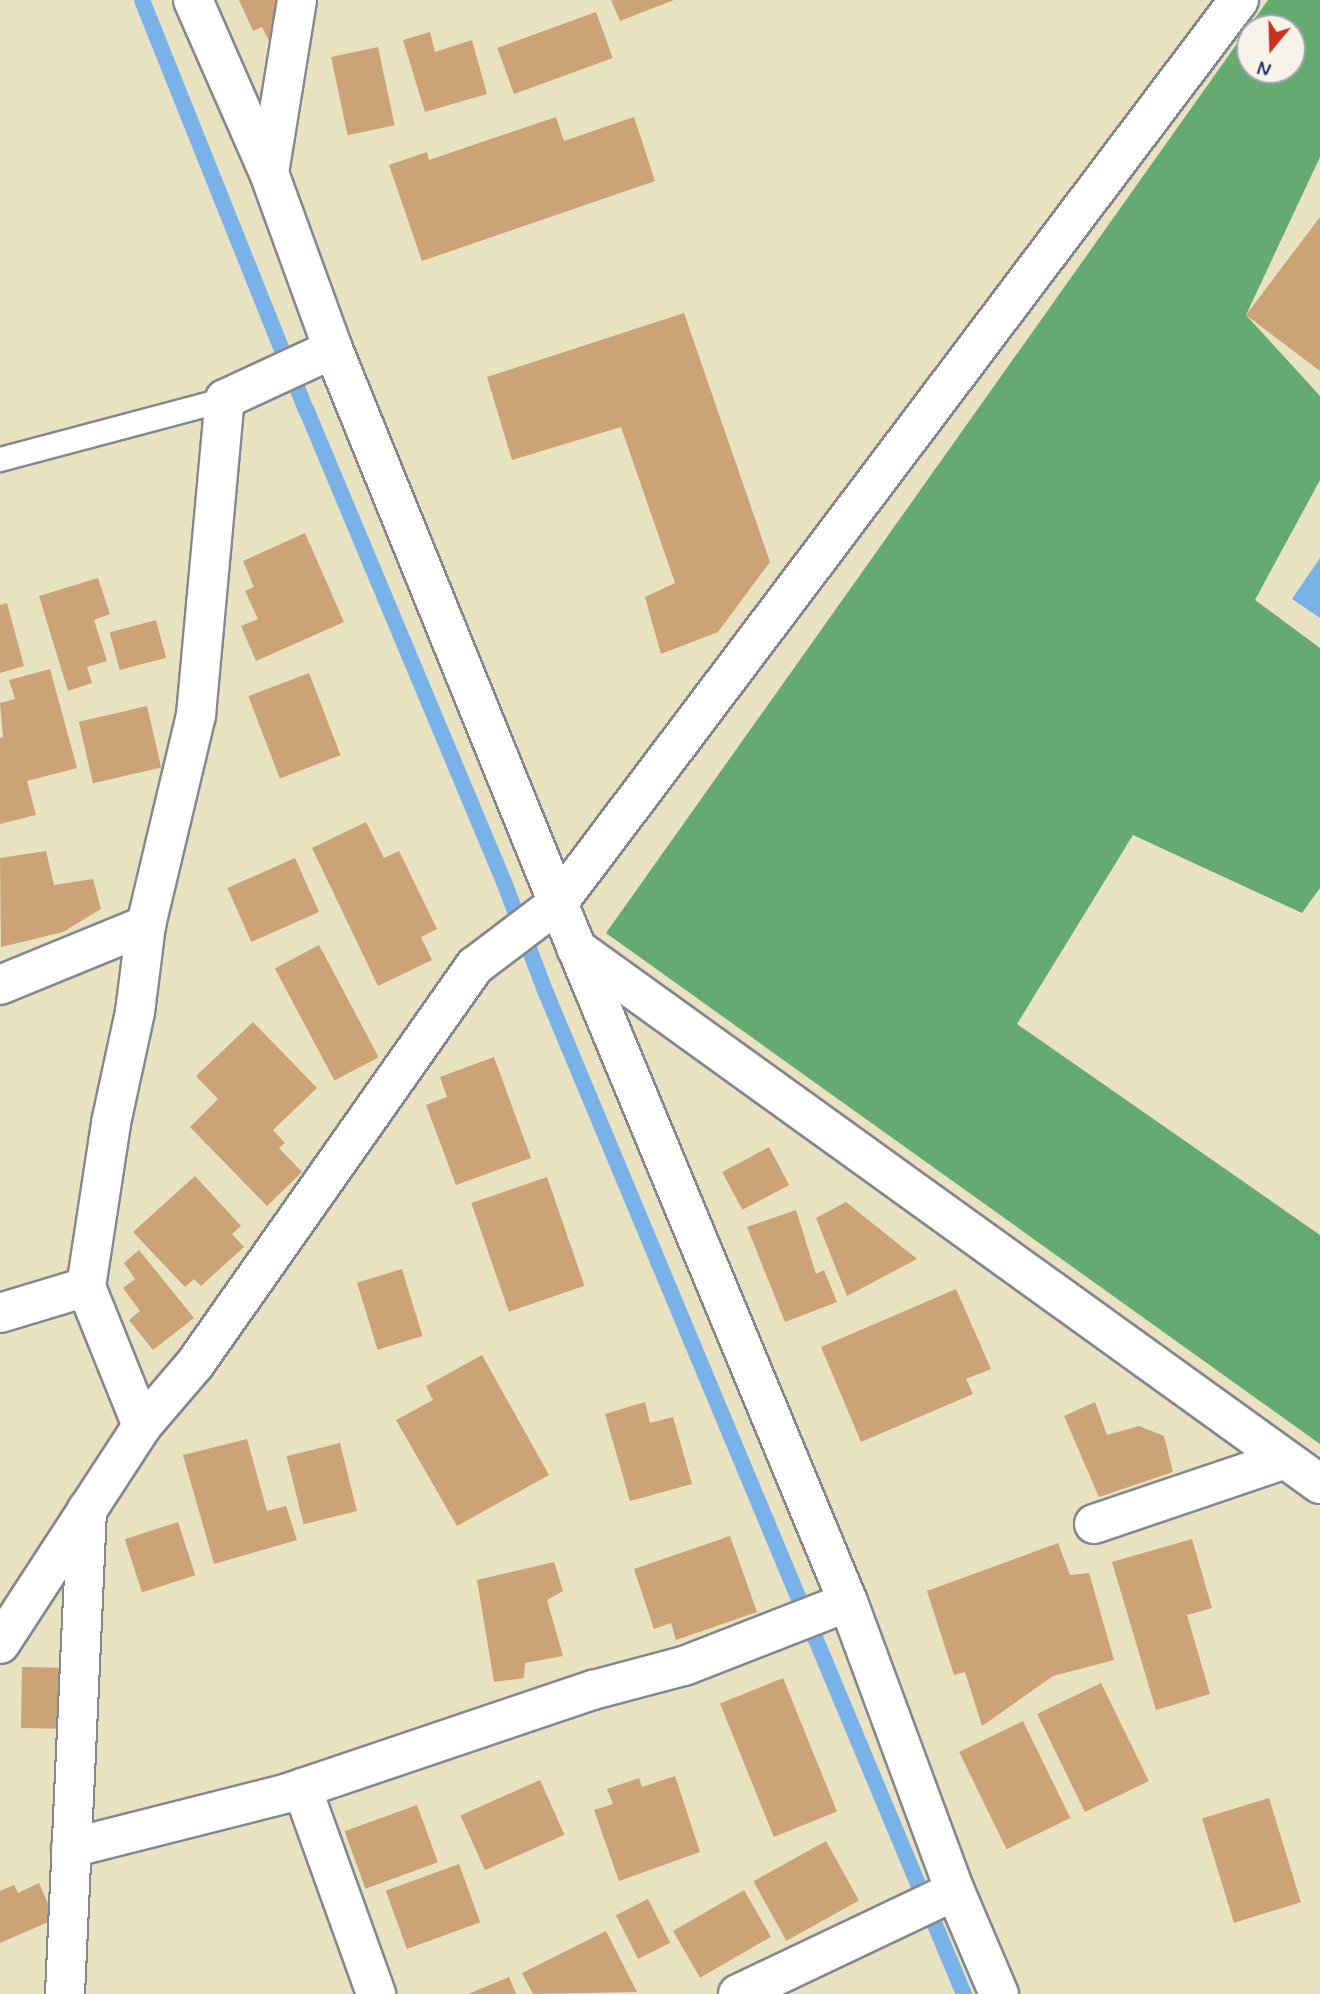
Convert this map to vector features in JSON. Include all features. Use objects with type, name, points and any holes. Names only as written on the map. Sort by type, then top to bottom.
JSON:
[{"type":"street","points":[[193,0],[269,173],[323,354],[550,909],[576,948],[953,1891],[999,1994]]},
{"type":"street","points":[[269,173],[297,0]]},
{"type":"street","points":[[0,1644],[142,1426],[195,1364],[475,966],[550,909],[1239,0]]},
{"type":"street","points":[[142,1426],[86,1287],[111,1123],[135,1012],[145,925],[196,715],[225,399],[323,354]]},
{"type":"street","points":[[0,985],[145,925]]},
{"type":"street","points":[[576,948],[1283,1460],[1320,1484]]},
{"type":"street","points":[[0,1313],[86,1287]]},
{"type":"street","points":[[1094,1524],[1283,1460]]},
{"type":"street","points":[[65,1994],[87,1507]]},
{"type":"street","points":[[71,1848],[302,1788],[593,1690],[684,1666],[840,1605]]},
{"type":"street","points":[[302,1788],[376,1994]]},
{"type":"street","points":[[738,1994],[953,1891]]},
{"type":"lane","points":[[0,459],[225,399]]},
{"type":"green space","points":[[1268,0],[1320,0],[1320,157],[1246,315],[1320,396],[1320,480],[1255,600],[1320,648],[1320,888],[1302,913],[1133,835],[1017,1024],[1320,1235],[1320,1444],[606,933],[1236,45],[1236,84],[1306,84],[1306,14],[1258,14]]},
{"type":"water","points":[[1320,558],[1320,618],[1292,599]]},
{"type":"building","points":[[239,0],[277,0],[293,36],[271,45],[262,27],[253,31]]},
{"type":"building","points":[[611,0],[674,0],[620,21]]},
{"type":"building","points":[[596,12],[613,58],[514,94],[497,48]]},
{"type":"building","points":[[430,32],[435,52],[472,40],[487,94],[425,112],[403,40]]},
{"type":"building","points":[[378,47],[395,125],[348,135],[331,57]]},
{"type":"building","points":[[556,117],[564,141],[634,117],[655,181],[422,261],[389,165],[427,152],[429,160]]},
{"type":"building","points":[[1320,217],[1320,371],[1246,315]]},
{"type":"building","points":[[684,313],[770,562],[718,632],[661,654],[645,597],[675,583],[621,427],[512,460],[487,377]]},
{"type":"building","points":[[305,533],[344,622],[256,661],[241,626],[258,619],[245,591],[254,587],[243,561]]},
{"type":"building","points":[[98,578],[110,614],[94,620],[107,661],[87,667],[92,683],[68,691],[39,596]]},
{"type":"building","points":[[7,603],[24,666],[0,673],[0,605]]},
{"type":"building","points":[[156,620],[166,658],[120,670],[110,632]]},
{"type":"building","points":[[50,669],[77,768],[27,781],[36,815],[0,824],[0,738],[3,737],[0,703],[15,699],[9,680]]},
{"type":"building","points":[[309,673],[341,755],[280,778],[248,696]]},
{"type":"building","points":[[147,706],[161,767],[93,783],[79,722]]},
{"type":"building","points":[[366,822],[384,858],[399,851],[437,929],[421,937],[432,960],[378,986],[312,848]]},
{"type":"building","points":[[46,851],[54,885],[93,879],[101,909],[63,932],[1,947],[0,858]]},
{"type":"building","points":[[295,858],[319,912],[251,942],[227,888]]},
{"type":"building","points":[[319,945],[379,1057],[334,1081],[275,968]]},
{"type":"building","points":[[253,1022],[317,1088],[273,1130],[285,1143],[279,1148],[302,1172],[267,1206],[190,1127],[218,1099],[196,1076]]},
{"type":"building","points":[[494,1057],[531,1158],[456,1185],[426,1105],[447,1097],[440,1077]]},
{"type":"building","points":[[769,1147],[789,1185],[742,1210],[722,1172]]},
{"type":"building","points":[[195,1176],[241,1226],[232,1234],[244,1247],[201,1286],[194,1279],[185,1287],[133,1232]]},
{"type":"building","points":[[547,1177],[584,1286],[509,1312],[471,1203]]},
{"type":"building","points":[[846,1202],[917,1259],[847,1296],[816,1218]]},
{"type":"building","points":[[796,1210],[816,1274],[824,1270],[837,1302],[785,1322],[747,1227]]},
{"type":"building","points":[[139,1250],[194,1318],[153,1350],[129,1320],[140,1311],[123,1288],[135,1279],[124,1263]]},
{"type":"building","points":[[402,1269],[422,1336],[378,1350],[357,1283]]},
{"type":"building","points":[[956,1289],[991,1369],[966,1379],[973,1394],[861,1442],[821,1347]]},
{"type":"building","points":[[482,1355],[549,1475],[457,1526],[396,1420],[433,1400],[426,1386]]},
{"type":"building","points":[[645,1402],[650,1423],[673,1417],[692,1484],[630,1501],[605,1414]]},
{"type":"building","points":[[1095,1402],[1107,1435],[1139,1426],[1164,1436],[1173,1472],[1099,1497],[1064,1416]]},
{"type":"building","points":[[247,1439],[267,1511],[286,1506],[297,1540],[214,1564],[183,1455]]},
{"type":"building","points":[[340,1443],[357,1511],[304,1524],[287,1456]]},
{"type":"building","points":[[178,1522],[195,1575],[142,1593],[125,1539]]},
{"type":"building","points":[[730,1536],[757,1612],[676,1640],[671,1623],[654,1629],[634,1569]]},
{"type":"building","points":[[1192,1539],[1212,1608],[1187,1615],[1210,1694],[1156,1710],[1112,1562]]},
{"type":"building","points":[[1058,1543],[1070,1575],[1089,1573],[1114,1660],[1053,1676],[982,1726],[965,1672],[954,1675],[927,1591]]},
{"type":"building","points":[[554,1562],[563,1591],[547,1600],[563,1656],[525,1663],[524,1678],[494,1682],[477,1580]]},
{"type":"building","points":[[22,1667],[61,1668],[60,1729],[21,1728]]},
{"type":"building","points":[[783,1678],[837,1812],[774,1837],[720,1703]]},
{"type":"building","points":[[1101,1683],[1149,1781],[1085,1812],[1037,1714]]},
{"type":"building","points":[[1023,1721],[1070,1818],[1007,1849],[959,1752]]},
{"type":"building","points":[[675,1776],[700,1852],[619,1881],[594,1810],[613,1804],[607,1789],[639,1778],[642,1787]]},
{"type":"building","points":[[540,1780],[564,1835],[485,1870],[461,1815]]},
{"type":"building","points":[[1269,1798],[1301,1902],[1234,1923],[1202,1818]]},
{"type":"building","points":[[417,1805],[438,1862],[366,1889],[345,1831]]},
{"type":"building","points":[[826,1841],[859,1900],[786,1941],[753,1881]]},
{"type":"building","points":[[459,1864],[480,1922],[407,1949],[386,1891]]},
{"type":"building","points":[[39,1883],[55,1919],[0,1943],[0,1891],[14,1885],[18,1893]]},
{"type":"building","points":[[744,1890],[771,1937],[700,1978],[673,1931]]},
{"type":"building","points":[[648,1899],[670,1943],[638,1959],[616,1915]]},
{"type":"building","points":[[606,1931],[637,1992],[533,1994],[522,1973]]},
{"type":"building","points":[[509,1977],[516,1994],[468,1994]]},
{"type":"waterway","points":[[142,0],[306,409],[504,882],[546,993],[964,1994]]}]
